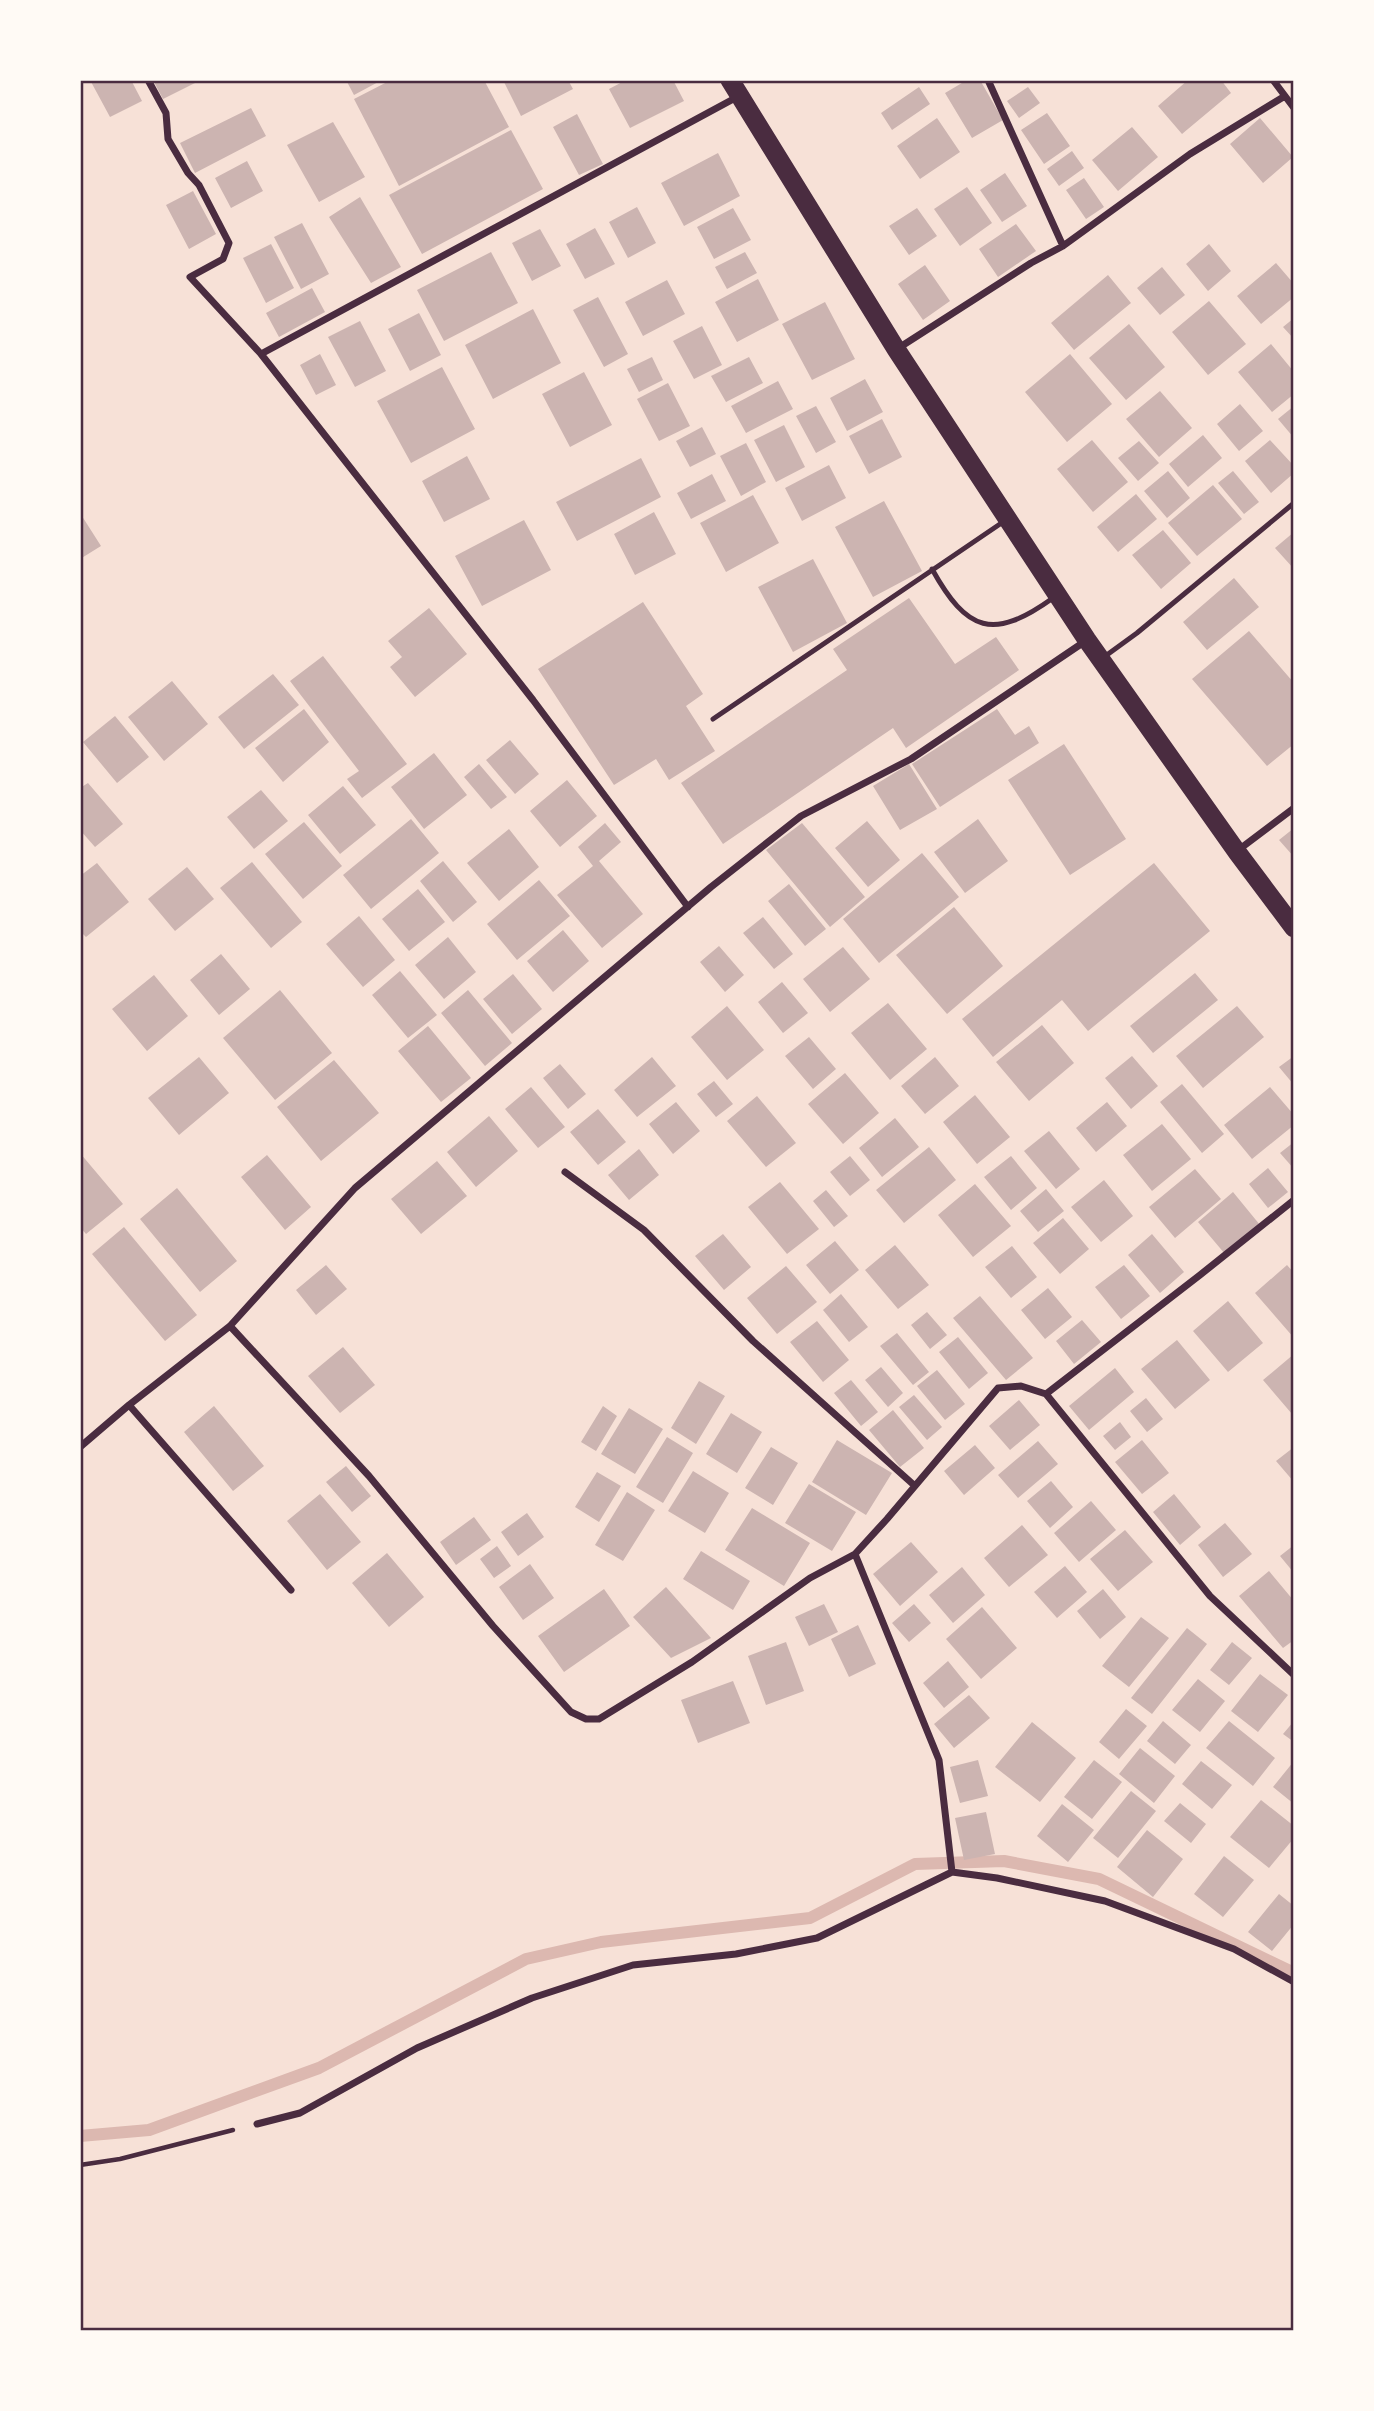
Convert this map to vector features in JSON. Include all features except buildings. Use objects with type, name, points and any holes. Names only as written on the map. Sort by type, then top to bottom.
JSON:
[{"type":"highway","points":[[735,88],[897,349],[1087,640],[1293,928]]},
{"type":"street","points":[[148,80],[166,113],[168,139],[188,173],[199,185],[229,243],[223,259],[190,277],[261,355],[533,700],[688,907]]},
{"type":"street","points":[[988,80],[1063,246]]},
{"type":"street","points":[[1273,80],[1282,98],[1293,108]]},
{"type":"street","points":[[261,355],[735,88]]},
{"type":"street","points":[[897,349],[1031,263],[1063,246],[1190,154],[1282,98]]},
{"type":"street","points":[[80,1447],[230,1326],[355,1188],[688,907],[801,816],[911,759],[1087,640]]},
{"type":"street","points":[[1237,852],[1293,808]]},
{"type":"street","points":[[565,1172],[644,1230],[753,1341],[915,1486]]},
{"type":"street","points":[[1046,1394],[1293,1200]]},
{"type":"street","points":[[230,1326],[369,1476],[570,1712],[586,1719],[599,1719],[615,1711],[692,1662],[810,1578],[855,1554],[998,1388],[1021,1386],[1046,1394],[1209,1596],[1293,1675]]},
{"type":"street","points":[[129,1405],[291,1590]]},
{"type":"street","points":[[855,1554],[939,1760],[952,1871]]},
{"type":"street","points":[[257,2124],[300,2113],[417,2048],[532,1998],[633,1965],[736,1954],[817,1938],[952,1871],[1105,1902],[1234,1949],[1293,1982]]},
{"type":"lane","points":[[1101,659],[1137,633],[1293,503]]},
{"type":"lane","points":[[713,719],[1009,518]]},
{"type":"lane","points":[[932,569],[945,592],[966,617],[989,625],[1029,615],[1058,594]]},
{"type":"path","points":[[80,2165],[120,2159],[257,2124]]},
{"type":"waterway","points":[[80,2136],[149,2130],[319,2068],[526,1959],[601,1942],[810,1918],[915,1864],[1004,1861],[1099,1879],[1294,1973]]}]
